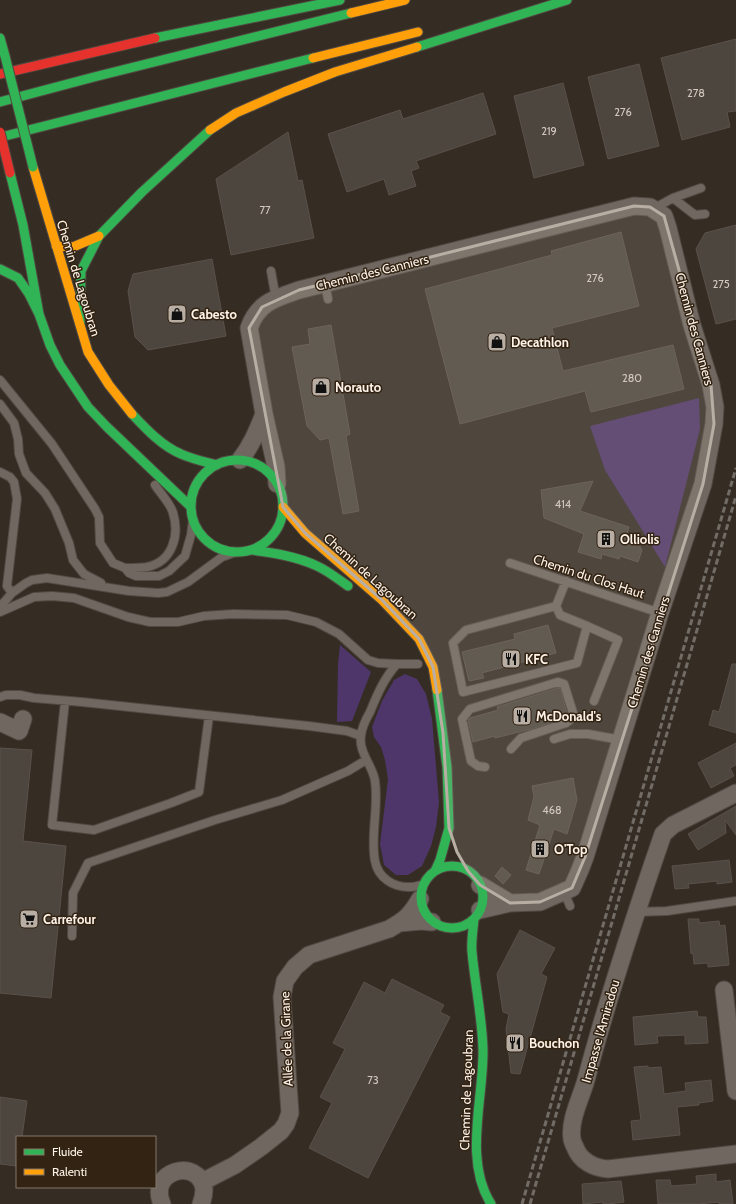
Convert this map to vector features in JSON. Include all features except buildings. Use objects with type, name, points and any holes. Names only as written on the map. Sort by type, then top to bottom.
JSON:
[{"type":"main road","points":[[0,74],[130,43],[340,0]]},
{"type":"main road","points":[[0,102],[94,76],[405,0]]},
{"type":"main road","points":[[505,10],[543,0]]},
{"type":"main road","points":[[80,323],[81,271],[99,236],[142,192],[209,130],[236,113],[335,72],[567,0]]},
{"type":"main road","points":[[0,138],[428,29]]},
{"type":"main road","name":"Chemin de Lagoubran","points":[[0,38],[53,246],[80,323],[88,352],[102,377],[137,421],[172,450],[186,456],[217,465]]},
{"type":"main road","points":[[0,132],[23,225],[39,314]]},
{"type":"main road","points":[[23,225],[33,239]]},
{"type":"main road","points":[[53,246],[73,247],[99,236]]},
{"type":"main road","points":[[0,269],[18,278],[29,294],[60,365],[88,407],[191,507]]},
{"type":"main road","points":[[240,460],[254,464],[267,472],[277,484],[282,495],[283,507],[277,529],[270,538],[251,550],[236,552],[222,549],[209,543],[202,536],[193,520],[191,507],[192,497],[198,482],[208,470],[228,461],[240,460]]},
{"type":"main road","name":"Chemin de Lagoubran","points":[[283,507],[309,537],[381,599],[419,638],[433,667],[447,767],[449,828],[455,846]]},
{"type":"main road","name":"Chemin de Lagoubran","points":[[251,550],[287,556],[307,562],[326,572],[356,592]]},
{"type":"main road","name":"Chemin de Lagoubran","points":[[420,667],[437,694]]},
{"type":"main road","name":"Chemin de Lagoubran","points":[[435,871],[440,860],[449,828]]},
{"type":"main road","points":[[459,856],[468,871]]},
{"type":"main road","points":[[443,867],[460,867],[476,877],[483,893],[482,902],[477,915],[467,924],[450,928],[440,926],[432,922],[426,915],[422,908],[422,892],[426,879],[435,871],[443,867]]},
{"type":"main road","name":"Chemin de Lagoubran","points":[[477,915],[472,951],[481,1016],[483,1050],[476,1152],[481,1181],[488,1200]]},
{"type":"main road","points":[[450,928],[472,951]]},
{"type":"street","name":"Chemin des Canniers","points":[[277,484],[276,467],[264,414],[258,356],[249,328],[253,317],[262,306],[276,298],[299,290],[326,291],[634,206],[650,207],[664,216],[692,325],[711,385],[715,407],[714,424],[703,484],[660,613],[580,870],[567,899],[510,903],[477,915]]},
{"type":"street","name":"Chemin des Canniers","points":[[240,460],[256,436],[264,414]]},
{"type":"street","points":[[0,722],[19,731],[23,719]]},
{"type":"street","name":"Impasse l'Amiradou","points":[[736,792],[673,825],[663,834],[636,912],[599,1031],[583,1092],[573,1120],[572,1139],[578,1154],[590,1164],[608,1169],[736,1154]]},
{"type":"street","points":[[480,885],[510,903]]},
{"type":"street","name":"Allée de la Girane","points":[[202,1182],[235,1165],[278,1134],[286,1124],[290,1113],[282,997],[285,981],[295,968],[309,955],[389,929],[399,923],[412,912],[422,892]]},
{"type":"street","name":"Allée de la Girane","points":[[399,923],[421,921],[432,922]]},
{"type":"street","points":[[724,990],[736,1091]]},
{"type":"street","points":[[162,1204],[159,1196],[159,1189],[162,1182],[166,1176],[172,1172],[180,1170],[194,1174],[202,1182],[204,1193],[201,1204]]},
{"type":"lane","points":[[653,208],[673,198],[701,188]]},
{"type":"lane","points":[[673,198],[695,215],[705,214]]},
{"type":"lane","points":[[271,271],[276,298]]},
{"type":"lane","points":[[0,380],[52,444],[72,473],[99,517],[100,543],[113,563],[125,568],[147,567],[159,562],[169,553],[173,546],[176,534],[173,513],[164,497],[151,480],[139,458]]},
{"type":"lane","points":[[0,404],[14,423],[18,439],[19,454],[26,473],[45,493],[55,509],[69,543],[74,560],[84,574],[114,589]]},
{"type":"lane","points":[[0,472],[10,477],[14,482],[17,498],[7,586],[12,593]]},
{"type":"lane","points":[[125,568],[129,573],[136,576],[159,576],[169,571],[185,556],[191,535],[193,520]]},
{"type":"lane","points":[[0,607],[12,593],[26,583],[32,580],[47,578],[114,589],[167,592],[188,582],[222,557],[236,552]]},
{"type":"lane","name":"Chemin du Clos Haut","points":[[510,562],[660,613]]},
{"type":"lane","points":[[566,581],[556,606],[560,615],[618,640],[594,701]]},
{"type":"lane","points":[[0,612],[34,597],[52,596],[74,598],[128,617],[150,622],[178,622],[204,616],[233,614],[287,615],[316,622],[339,634],[368,660],[378,664],[397,664],[420,667]]},
{"type":"lane","points":[[556,606],[466,630],[453,642],[462,692],[576,663],[587,626]]},
{"type":"lane","points":[[397,664],[384,680],[366,720],[361,736],[363,751],[375,780],[375,862],[380,872],[388,882],[399,886],[411,887],[422,892]]},
{"type":"lane","points":[[485,767],[478,766],[471,761],[462,719],[470,709],[558,682],[564,684],[573,713],[571,719],[566,723],[521,738],[511,749]]},
{"type":"lane","points":[[0,697],[6,695],[20,695],[34,698],[347,731],[361,736]]},
{"type":"lane","points":[[65,701],[52,826],[94,830],[199,792],[209,716]]},
{"type":"lane","points":[[554,739],[570,734],[588,734],[621,740]]},
{"type":"lane","points":[[72,936],[74,893],[88,863],[282,800],[348,771],[366,760]]},
{"type":"lane","points":[[636,912],[667,911],[736,902]]},
{"type":"highlighted area","points":[[634,206],[650,207],[664,216],[711,385],[714,424],[703,484],[585,857],[572,888],[540,902],[510,903],[480,885],[468,871],[457,852],[449,828],[443,733],[433,667],[419,639],[381,599],[305,533],[283,507],[249,328],[262,307],[299,290]]},
{"type":"shaded area","points":[[699,398],[700,429],[665,567],[605,470],[590,426]]},
{"type":"shaded area","points":[[340,645],[371,672],[352,721],[337,722],[338,664]]},
{"type":"shaded area","points":[[405,674],[417,679],[426,694],[432,719],[439,802],[436,827],[431,846],[422,866],[408,875],[396,875],[384,865],[380,844],[388,779],[381,747],[374,737],[372,727],[382,701],[394,680]]},
{"type":"railway","points":[[522,1204],[736,468]]},
{"type":"railway","points":[[530,1204],[736,496]]},
{"type":"traffic: fast","points":[[155,38],[340,0]]},
{"type":"traffic: fast","points":[[417,47],[567,0]]},
{"type":"traffic: fast","points":[[0,102],[351,13]]},
{"type":"traffic: fast","points":[[0,38],[5,56]]},
{"type":"traffic: fast","points":[[5,56],[33,167]]},
{"type":"traffic: fast","points":[[5,136],[313,58]]},
{"type":"traffic: fast","points":[[80,323],[81,271],[99,236],[142,192],[210,130]]},
{"type":"traffic: fast","points":[[10,173],[23,225],[39,314],[50,345],[60,365],[88,407],[191,507]]},
{"type":"traffic: fast","points":[[0,269],[18,278],[29,294],[39,314]]},
{"type":"traffic: fast","points":[[132,414],[155,437],[174,451],[217,465]]},
{"type":"traffic: fast","points":[[237,460],[254,464],[269,474],[279,489],[283,506],[279,523],[269,538],[254,548],[237,552],[220,548],[205,538],[195,523],[191,506],[195,489],[205,474],[220,464],[237,460]]},
{"type":"traffic: fast","points":[[251,550],[284,555],[301,560],[325,570],[348,586]]},
{"type":"traffic: fast","points":[[435,871],[440,860],[449,828],[447,767],[437,690]]},
{"type":"traffic: fast","points":[[452,866],[464,868],[474,875],[481,885],[483,897],[481,909],[474,919],[464,926],[452,928],[440,926],[430,919],[423,909],[421,897],[423,885],[430,875],[440,868],[452,866]]},
{"type":"traffic: fast","points":[[474,919],[472,952],[483,1049],[476,1148],[478,1168],[483,1186],[491,1204]]},
{"type":"traffic: slow","points":[[351,13],[405,0]]},
{"type":"traffic: slow","points":[[313,58],[418,32]]},
{"type":"traffic: slow","points":[[210,130],[236,113],[284,92],[335,72],[417,47]]},
{"type":"traffic: slow","points":[[33,167],[88,352],[109,385],[132,414]]},
{"type":"traffic: slow","points":[[56,246],[73,247],[99,236]]},
{"type":"traffic: slow","points":[[283,507],[305,533],[381,599],[419,639],[433,667],[437,690]]},
{"type":"traffic: jam","points":[[0,74],[155,38]]},
{"type":"traffic: jam","points":[[0,132],[10,173]]},
{"type":"place","name":"Cabesto","points":[[177,314]]},
{"type":"place","name":"Decathlon","points":[[497,342]]},
{"type":"place","name":"Norauto","points":[[321,387]]},
{"type":"place","name":"Olliolis","points":[[606,539]]},
{"type":"place","name":"KFC","points":[[511,659]]},
{"type":"place","name":"McDonald's","points":[[522,716]]},
{"type":"place","name":"O'Top","points":[[540,849]]},
{"type":"place","name":"Carrefour","points":[[29,919]]},
{"type":"place","name":"Bouchon","points":[[515,1043]]}]
